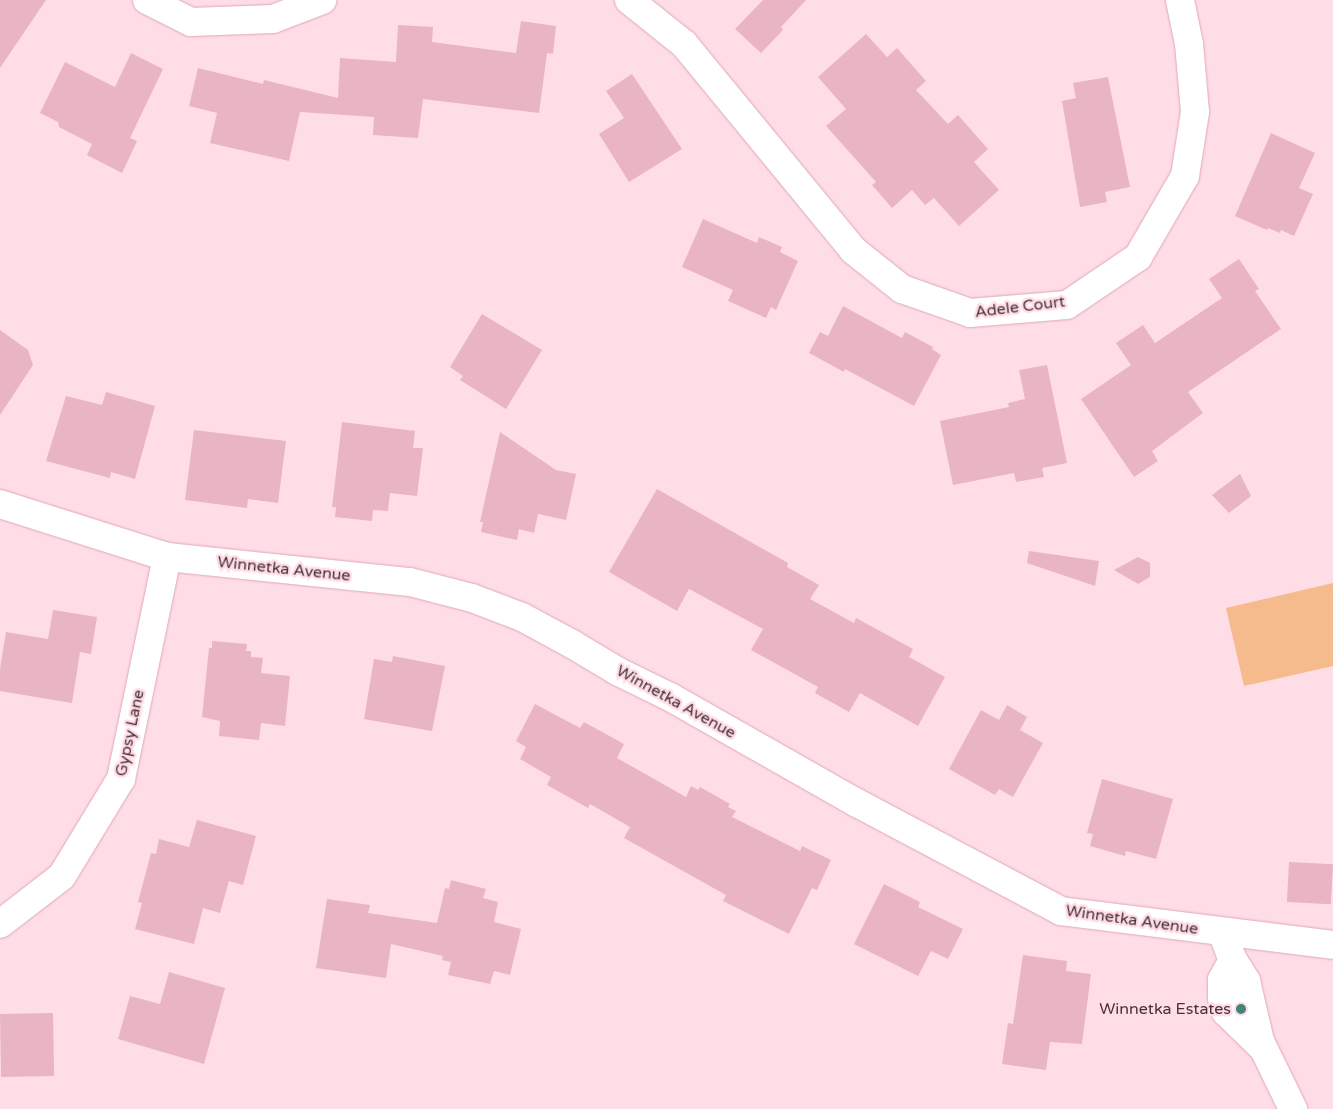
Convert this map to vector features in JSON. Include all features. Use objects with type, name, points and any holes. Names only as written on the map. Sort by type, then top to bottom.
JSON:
[{"type":"street","points":[[147,0],[191,22],[273,18],[322,0]]},
{"type":"street","name":"Adele Court","points":[[629,0],[684,44],[853,250],[902,289],[970,313],[1067,305],[1138,257],[1186,176],[1195,112],[1189,44],[1180,0]]},
{"type":"street","name":"Winnetka Avenue","points":[[0,504],[166,558],[410,582],[472,598],[522,617],[619,672],[672,698],[856,803],[1061,911],[1333,945]]},
{"type":"street","name":"Gypsy Lane","points":[[0,924],[62,876],[121,779],[166,558]]},
{"type":"street","points":[[1222,932],[1233,960],[1222,980],[1222,998],[1226,1012],[1265,1050],[1293,1109]]},
{"type":"shaded area","points":[[1333,583],[1333,666],[1244,686],[1226,608]]},
{"type":"building","points":[[0,0],[46,0],[0,68]]},
{"type":"building","points":[[763,0],[806,0],[781,27],[783,30],[761,53],[735,29]]},
{"type":"building","points":[[521,21],[556,26],[553,54],[547,53],[539,113],[423,99],[418,138],[373,135],[374,117],[300,112],[289,161],[210,143],[217,113],[189,106],[198,68],[263,84],[264,80],[338,98],[340,58],[396,62],[398,25],[433,27],[432,42],[516,53]]},
{"type":"building","points":[[866,34],[887,57],[897,48],[926,81],[916,90],[948,124],[958,115],[988,149],[974,162],[999,190],[959,226],[934,198],[925,205],[912,190],[892,208],[872,185],[876,182],[826,126],[846,109],[818,77]]},
{"type":"building","points":[[131,53],[163,69],[130,138],[137,141],[122,173],[87,155],[92,144],[59,127],[58,122],[40,113],[65,62],[115,87]]},
{"type":"building","points":[[632,74],[682,149],[629,182],[599,134],[624,118],[606,91]]},
{"type":"building","points":[[1108,77],[1130,187],[1105,192],[1107,202],[1080,207],[1062,101],[1076,98],[1073,83]]},
{"type":"building","points":[[1271,133],[1315,153],[1299,188],[1313,194],[1294,236],[1281,230],[1280,233],[1268,228],[1267,230],[1235,216]]},
{"type":"building","points":[[703,219],[757,243],[759,237],[782,247],[780,252],[798,261],[776,310],[771,307],[766,318],[728,301],[733,290],[682,267]]},
{"type":"building","points":[[1239,259],[1259,289],[1255,291],[1281,329],[1188,392],[1203,413],[1152,451],[1158,461],[1134,477],[1081,399],[1131,365],[1116,343],[1143,325],[1155,343],[1222,298],[1209,279]]},
{"type":"building","points":[[843,306],[902,338],[905,332],[933,347],[932,349],[941,355],[914,406],[845,369],[844,372],[809,353],[820,332],[828,336]]},
{"type":"building","points":[[482,314],[542,350],[506,409],[460,380],[463,376],[450,367]]},
{"type":"building","points":[[0,330],[28,350],[33,365],[0,415]]},
{"type":"building","points":[[1047,365],[1067,463],[1042,468],[1044,477],[1016,482],[1014,473],[953,485],[940,421],[1009,407],[1008,403],[1025,399],[1019,370]]},
{"type":"building","points":[[106,392],[155,406],[135,479],[111,472],[110,478],[46,461],[66,396],[102,405]]},
{"type":"building","points":[[342,422],[415,431],[413,448],[423,448],[417,496],[390,493],[388,511],[373,510],[372,521],[335,517],[336,507],[332,507]]},
{"type":"building","points":[[194,430],[286,441],[278,503],[248,499],[247,508],[185,500]]},
{"type":"building","points":[[500,432],[556,470],[576,474],[566,520],[538,514],[534,533],[519,529],[517,540],[481,532],[483,522],[480,522]]},
{"type":"building","points":[[1240,474],[1251,496],[1229,513],[1212,495]]},
{"type":"building","points":[[657,489],[788,563],[787,567],[819,585],[810,599],[854,623],[856,618],[913,649],[909,657],[945,677],[918,726],[860,693],[849,712],[815,693],[818,687],[751,650],[763,629],[689,589],[677,611],[609,572]]},
{"type":"building","points":[[1029,551],[1099,561],[1095,586],[1027,563]]},
{"type":"building","points":[[1138,557],[1150,563],[1150,577],[1138,584],[1114,570]]},
{"type":"building","points":[[53,610],[97,617],[91,654],[80,652],[72,703],[0,691],[0,669],[6,632],[48,639]]},
{"type":"building","points":[[212,641],[247,644],[246,651],[251,651],[251,657],[263,658],[261,673],[290,676],[285,726],[261,723],[259,740],[219,736],[220,721],[202,717],[209,648],[212,648]]},
{"type":"building","points":[[393,656],[445,666],[432,731],[364,719],[374,659],[392,662]]},
{"type":"building","points":[[535,704],[580,728],[584,722],[624,744],[617,758],[686,797],[691,786],[698,790],[700,787],[730,804],[728,807],[736,811],[732,817],[800,851],[802,846],[831,860],[817,890],[812,888],[789,934],[723,901],[726,895],[624,838],[630,827],[590,804],[588,808],[547,785],[551,777],[520,759],[526,747],[516,741]]},
{"type":"building","points":[[1007,705],[1027,717],[1020,730],[1043,743],[1013,797],[999,789],[995,795],[949,769],[981,710],[999,720]]},
{"type":"building","points":[[1102,779],[1173,799],[1156,859],[1126,851],[1125,856],[1090,846],[1093,834],[1087,833]]},
{"type":"building","points":[[197,820],[256,836],[243,885],[229,881],[220,913],[203,908],[194,944],[135,929],[142,903],[138,902],[151,853],[156,854],[159,839],[189,847]]},
{"type":"building","points":[[1289,862],[1333,864],[1331,904],[1287,902]]},
{"type":"building","points":[[451,880],[486,889],[483,898],[498,902],[494,922],[521,929],[510,975],[494,971],[490,984],[448,975],[451,962],[442,960],[443,956],[391,944],[386,978],[316,968],[327,899],[370,905],[368,913],[437,923],[445,888],[449,889]]},
{"type":"building","points":[[884,884],[920,902],[918,907],[963,929],[948,959],[931,951],[918,976],[854,944]]},
{"type":"building","points":[[1023,955],[1067,961],[1066,971],[1091,974],[1082,1044],[1050,1042],[1046,1070],[1002,1064],[1008,1023],[1013,1024]]},
{"type":"building","points":[[169,972],[225,988],[204,1064],[118,1039],[130,996],[160,1004]]},
{"type":"building","points":[[53,1013],[54,1076],[1,1077],[0,1014]]},
{"type":"place","name":"Winnetka Estates","points":[[1241,1009]]}]
